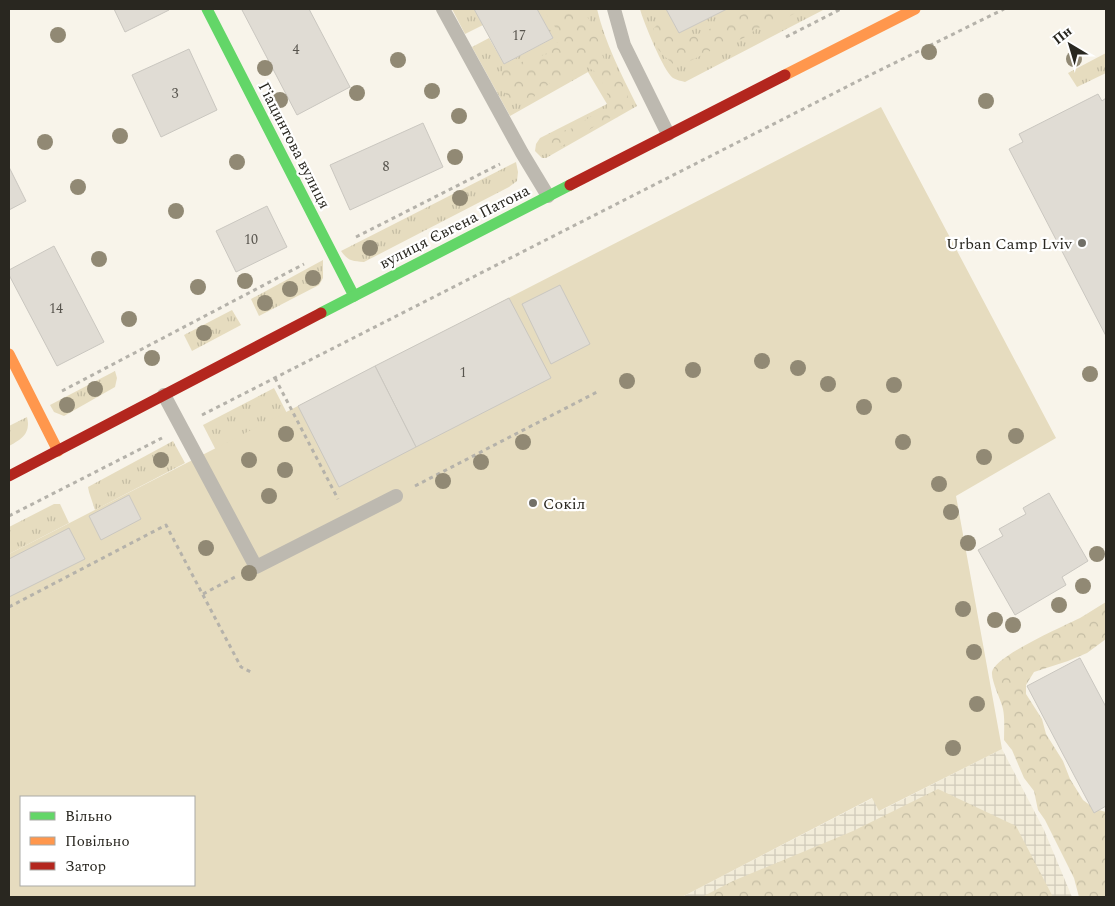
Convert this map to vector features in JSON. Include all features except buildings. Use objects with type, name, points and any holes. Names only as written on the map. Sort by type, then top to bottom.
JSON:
[{"type":"street","name":"Гіацинтова вулиця","points":[[207,9],[354,296]]},
{"type":"street","name":"вулиця Євгена Патона","points":[[9,476],[668,134],[915,9]]},
{"type":"street","points":[[9,354],[58,451]]},
{"type":"lane","points":[[443,9],[548,196]]},
{"type":"lane","points":[[614,9],[624,44],[668,134]]},
{"type":"lane","points":[[164,395],[256,567],[396,496]]},
{"type":"path","points":[[781,39],[841,9]]},
{"type":"path","points":[[9,516],[182,427],[199,416],[860,80],[1004,9]]},
{"type":"path","points":[[35,404],[522,152]]},
{"type":"path","points":[[275,378],[348,520]]},
{"type":"path","points":[[396,496],[597,392]]},
{"type":"path","points":[[9,607],[166,525],[240,667],[254,673]]},
{"type":"path","points":[[203,594],[256,567]]},
{"type":"shaded area","points":[[1002,749],[1044,830],[1072,897],[682,897],[873,798],[880,811]]},
{"type":"green space","points":[[452,9],[474,9],[483,25],[465,34]]},
{"type":"green space","points":[[537,9],[597,9],[609,46],[637,106],[546,158],[542,158],[535,151],[536,144],[540,138],[607,104],[588,72],[510,116],[472,47],[489,38],[504,64],[553,38]]},
{"type":"green space","points":[[543,9],[584,9],[595,30],[605,62],[624,84],[629,106],[553,151],[548,150],[546,146],[549,140],[593,115],[606,111],[609,99],[597,73],[586,66],[549,84],[522,105],[513,101],[504,93],[497,81],[504,67],[513,66],[547,54],[562,37]]},
{"type":"green space","points":[[640,9],[666,9],[679,33],[727,9],[825,9],[685,82],[673,78],[664,66],[649,35]]},
{"type":"green space","points":[[755,9],[803,9],[788,17],[758,28],[742,39],[730,41],[684,64],[673,64],[661,52],[654,40],[653,29],[659,23],[670,27],[678,38],[689,38]]},
{"type":"green space","points":[[1106,53],[1106,73],[1077,87],[1068,73]]},
{"type":"green space","name":"Сокіл","points":[[881,107],[1056,438],[956,496],[1002,749],[879,811],[872,798],[682,897],[9,897],[9,554]]},
{"type":"green space","points":[[516,162],[517,181],[509,187],[364,262],[351,260],[341,251]]},
{"type":"green space","points":[[323,260],[323,278],[319,285],[259,316],[251,299]]},
{"type":"green space","points":[[232,310],[241,325],[192,351],[184,335]]},
{"type":"green space","points":[[115,371],[117,378],[115,387],[64,416],[54,412],[50,405]]},
{"type":"green space","points":[[274,388],[328,493],[257,530],[203,425]]},
{"type":"green space","points":[[27,417],[28,427],[24,435],[9,446],[9,426]]},
{"type":"green space","points":[[173,441],[185,463],[95,510],[88,487]]},
{"type":"green space","points":[[54,504],[60,504],[69,523],[9,554],[9,527]]},
{"type":"green space","points":[[1106,602],[1106,639],[1087,653],[1034,672],[1026,685],[1026,694],[1042,719],[1046,734],[1063,761],[1070,779],[1083,800],[1095,809],[1106,812],[1106,897],[1079,897],[1074,878],[1045,820],[1038,810],[1034,791],[1024,778],[1012,750],[1004,740],[1003,709],[992,672],[996,665],[1017,650],[1080,618]]},
{"type":"green space","points":[[938,789],[1016,826],[1053,897],[702,897],[733,881],[853,831]]},
{"type":"traffic: fast","points":[[207,9],[354,296]]},
{"type":"traffic: fast","points":[[321,313],[570,185]]},
{"type":"traffic: slow","points":[[785,75],[915,9]]},
{"type":"traffic: slow","points":[[9,354],[58,451]]},
{"type":"traffic: jam","points":[[570,185],[785,75]]},
{"type":"traffic: jam","points":[[9,476],[321,313]]},
{"type":"place","name":"Urban Camp Lviv","points":[[1082,243]]},
{"type":"place","name":"Сокіл","points":[[533,503]]}]
